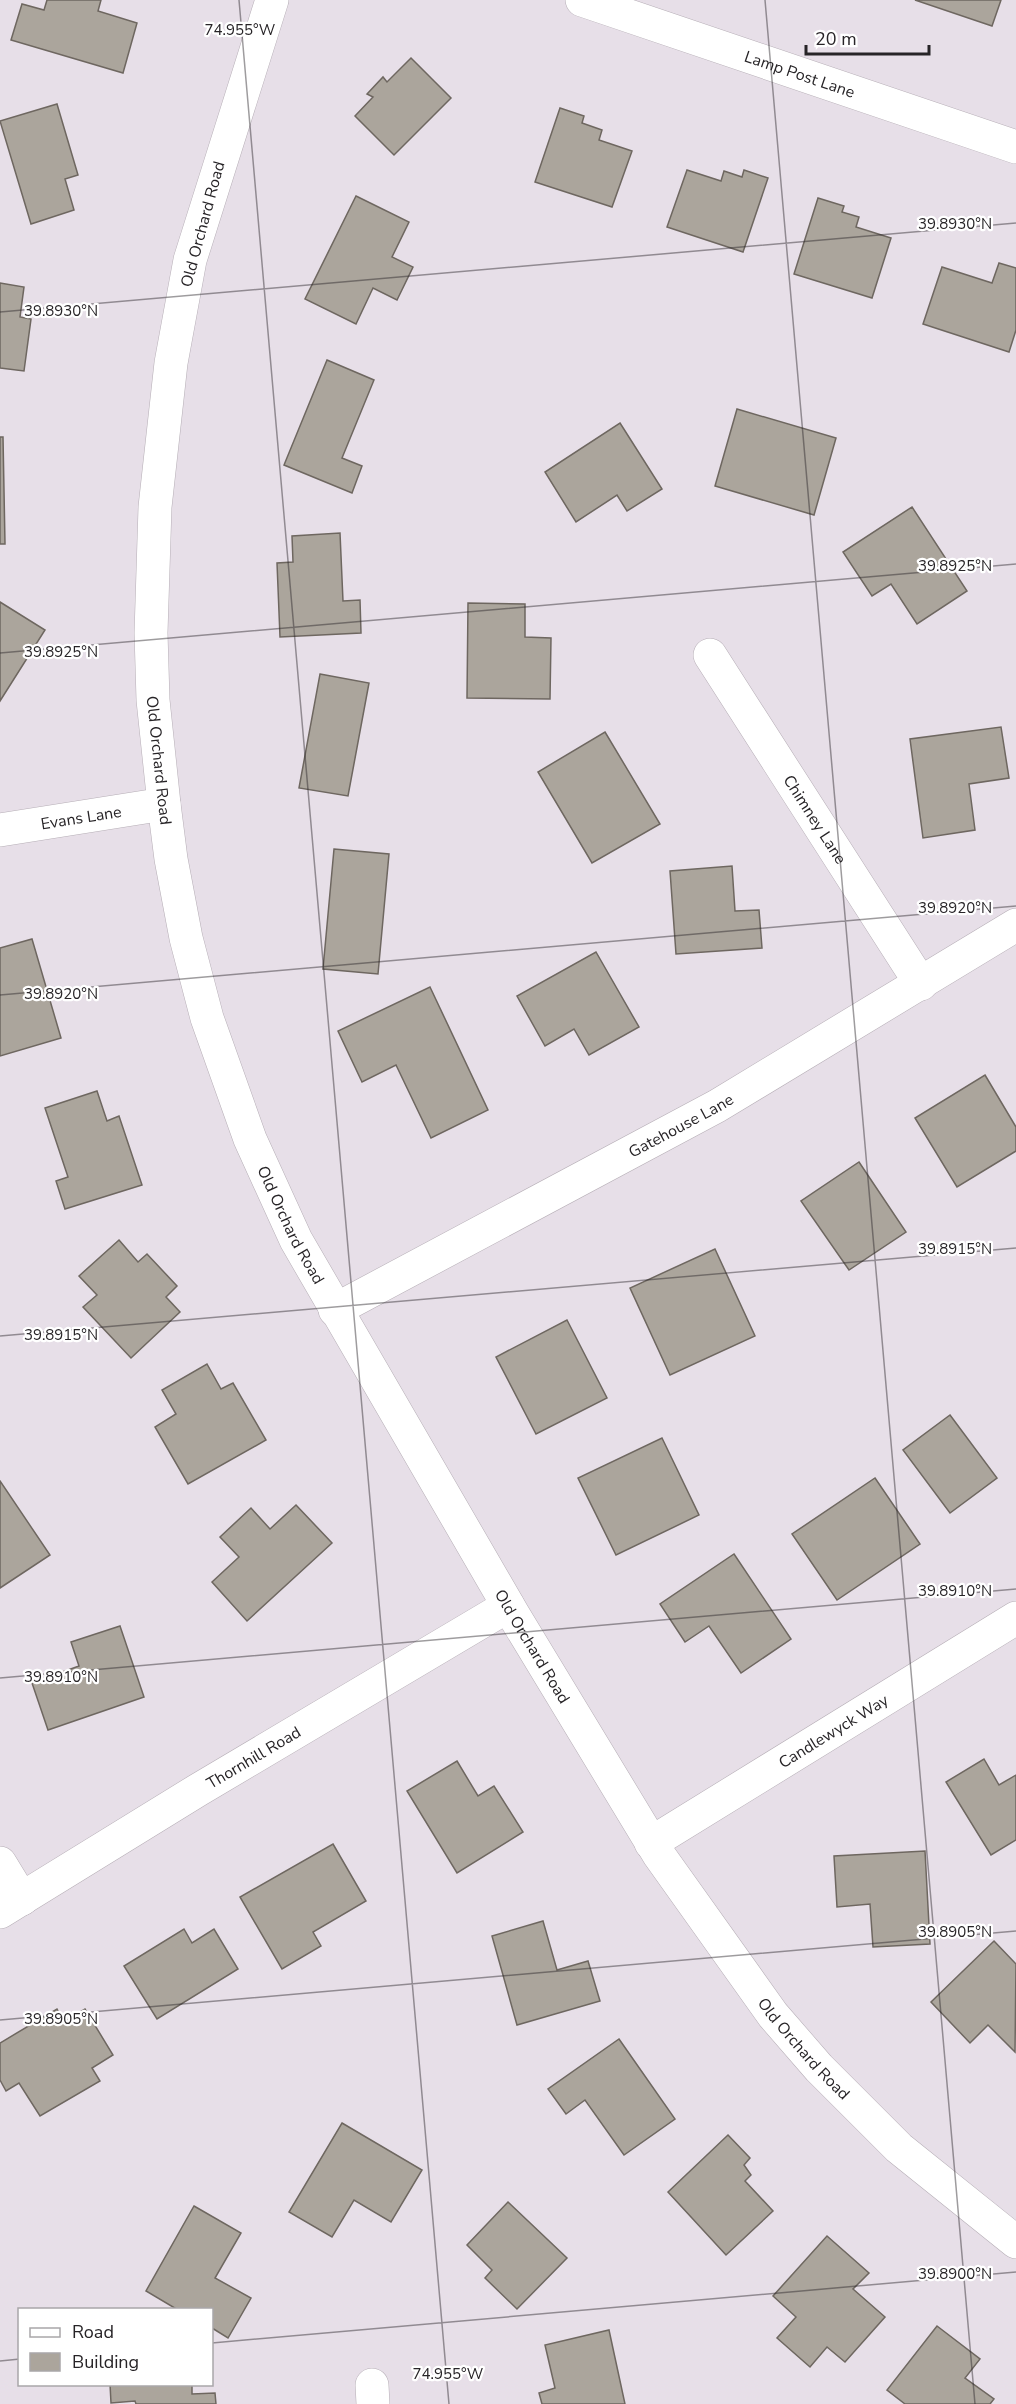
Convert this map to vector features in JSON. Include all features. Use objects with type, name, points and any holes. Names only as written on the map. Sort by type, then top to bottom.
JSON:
[{"type":"street","name":"Old Orchard Road","points":[[272,0],[190,260],[171,363],[155,507],[151,633],[153,700],[164,804],[171,859],[186,938],[207,1018],[228,1082],[250,1139],[296,1240],[508,1605],[651,1843],[773,2015],[819,2068],[899,2148],[1016,2242]]},
{"type":"street","name":"Lamp Post Lane","points":[[582,0],[1016,147]]},
{"type":"street","name":"Chimney Lane","points":[[710,655],[921,984]]},
{"type":"street","name":"Evans Lane","points":[[0,830],[164,804]]},
{"type":"street","name":"Gatehouse Lane","points":[[335,1310],[717,1106],[1016,925]]},
{"type":"street","name":"Thornhill Road","points":[[11,1906],[208,1784],[508,1605]]},
{"type":"street","name":"Candlewyck Way","points":[[651,1843],[1016,1618]]},
{"type":"street","points":[[0,1863],[11,1906]]},
{"type":"building","points":[[47,0],[101,0],[98,11],[137,23],[123,73],[11,40],[22,4],[44,10]]},
{"type":"building","points":[[915,0],[1001,0],[992,26]]},
{"type":"building","points":[[411,58],[451,98],[394,155],[355,116],[373,97],[367,94],[383,77],[387,82]]},
{"type":"building","points":[[57,104],[78,175],[65,179],[74,210],[31,224],[0,121]]},
{"type":"building","points":[[560,108],[584,116],[582,123],[602,130],[599,140],[632,151],[612,207],[535,182]]},
{"type":"building","points":[[687,170],[721,181],[724,171],[742,177],[744,170],[768,178],[743,252],[667,227]]},
{"type":"building","points":[[356,196],[409,222],[392,257],[413,267],[397,300],[373,288],[356,324],[305,299]]},
{"type":"building","points":[[818,198],[844,206],[842,212],[859,217],[856,227],[891,238],[872,298],[794,274]]},
{"type":"building","points":[[999,263],[1016,268],[1016,330],[1009,352],[923,324],[942,267],[992,283]]},
{"type":"building","points":[[0,283],[24,287],[20,317],[31,319],[24,371],[0,368]]},
{"type":"building","points":[[327,360],[374,380],[342,458],[362,466],[352,493],[284,465]]},
{"type":"building","points":[[737,409],[836,438],[814,515],[715,486]]},
{"type":"building","points":[[620,423],[662,489],[627,511],[617,495],[576,522],[545,472]]},
{"type":"building","points":[[0,437],[3,437],[5,544],[0,544]]},
{"type":"building","points":[[912,507],[967,591],[917,624],[891,584],[872,596],[843,552]]},
{"type":"building","points":[[340,533],[343,601],[360,600],[361,633],[280,637],[277,563],[293,562],[292,536]]},
{"type":"building","points":[[0,602],[45,630],[0,701]]},
{"type":"building","points":[[468,603],[525,604],[525,637],[551,638],[550,699],[467,698]]},
{"type":"building","points":[[320,674],[369,683],[348,796],[299,788]]},
{"type":"building","points":[[1001,727],[1009,778],[969,784],[975,830],[923,838],[910,739]]},
{"type":"building","points":[[605,732],[660,824],[592,863],[538,772]]},
{"type":"building","points":[[334,849],[389,854],[378,974],[323,969]]},
{"type":"building","points":[[732,866],[735,911],[759,910],[762,948],[676,954],[670,871]]},
{"type":"building","points":[[32,939],[61,1038],[0,1056],[0,948]]},
{"type":"building","points":[[596,952],[639,1027],[589,1055],[574,1029],[545,1046],[517,996]]},
{"type":"building","points":[[430,987],[488,1110],[431,1138],[396,1065],[362,1082],[338,1031]]},
{"type":"building","points":[[985,1075],[1016,1127],[1016,1151],[957,1187],[915,1118]]},
{"type":"building","points":[[97,1091],[107,1121],[119,1116],[142,1185],[65,1209],[56,1181],[68,1177],[45,1108]]},
{"type":"building","points":[[859,1162],[906,1232],[849,1270],[801,1201]]},
{"type":"building","points":[[119,1240],[138,1262],[147,1254],[177,1286],[166,1297],[180,1312],[131,1358],[83,1307],[97,1295],[79,1276]]},
{"type":"building","points":[[715,1249],[755,1336],[670,1375],[630,1288]]},
{"type":"building","points":[[567,1320],[607,1398],[536,1434],[496,1357]]},
{"type":"building","points":[[207,1364],[221,1389],[233,1383],[266,1440],[188,1484],[155,1427],[176,1414],[162,1390]]},
{"type":"building","points":[[950,1415],[997,1478],[950,1513],[903,1450]]},
{"type":"building","points":[[662,1438],[699,1515],[616,1555],[578,1478]]},
{"type":"building","points":[[875,1478],[920,1544],[837,1600],[792,1534]]},
{"type":"building","points":[[0,1481],[50,1555],[0,1588]]},
{"type":"building","points":[[296,1505],[332,1543],[247,1621],[212,1582],[239,1557],[220,1537],[251,1508],[270,1529]]},
{"type":"building","points":[[734,1554],[791,1639],[741,1673],[709,1626],[685,1642],[660,1604]]},
{"type":"building","points":[[120,1626],[144,1697],[48,1730],[32,1683],[79,1666],[71,1642]]},
{"type":"building","points":[[984,1759],[999,1785],[1016,1775],[1016,1840],[991,1855],[946,1782]]},
{"type":"building","points":[[457,1761],[478,1796],[494,1786],[523,1832],[457,1873],[407,1791]]},
{"type":"building","points":[[333,1844],[366,1901],[313,1932],[321,1946],[282,1969],[240,1897]]},
{"type":"building","points":[[925,1851],[930,1944],[873,1947],[870,1904],[837,1907],[834,1856]]},
{"type":"building","points":[[543,1921],[557,1970],[588,1961],[600,2001],[517,2025],[492,1936]]},
{"type":"building","points":[[184,1929],[192,1943],[214,1929],[238,1969],[157,2019],[124,1966]]},
{"type":"building","points":[[994,1941],[1016,1964],[1015,2052],[988,2025],[970,2043],[931,2002]]},
{"type":"building","points":[[57,2009],[64,2022],[85,2009],[113,2055],[92,2068],[100,2081],[40,2116],[19,2083],[6,2091],[0,2080],[0,2043]]},
{"type":"building","points":[[619,2039],[675,2119],[624,2155],[585,2100],[566,2114],[548,2089]]},
{"type":"building","points":[[342,2123],[422,2170],[391,2222],[354,2200],[332,2237],[289,2212]]},
{"type":"building","points":[[728,2135],[750,2158],[744,2165],[751,2175],[745,2181],[773,2211],[726,2255],[668,2192]]},
{"type":"building","points":[[508,2202],[567,2258],[517,2309],[485,2278],[492,2270],[467,2245]]},
{"type":"building","points":[[194,2206],[241,2233],[215,2278],[251,2298],[228,2338],[213,2329],[213,2308],[175,2308],[146,2291]]},
{"type":"building","points":[[827,2236],[869,2273],[853,2289],[885,2317],[845,2362],[827,2347],[810,2367],[777,2338],[796,2317],[773,2296]]},
{"type":"building","points":[[937,2326],[980,2359],[965,2378],[994,2399],[990,2404],[905,2404],[887,2390]]},
{"type":"building","points":[[609,2330],[625,2404],[542,2404],[539,2393],[555,2388],[545,2345]]},
{"type":"building","points":[[110,2386],[192,2386],[192,2394],[215,2393],[216,2404],[136,2404],[135,2401],[111,2403]]}]
